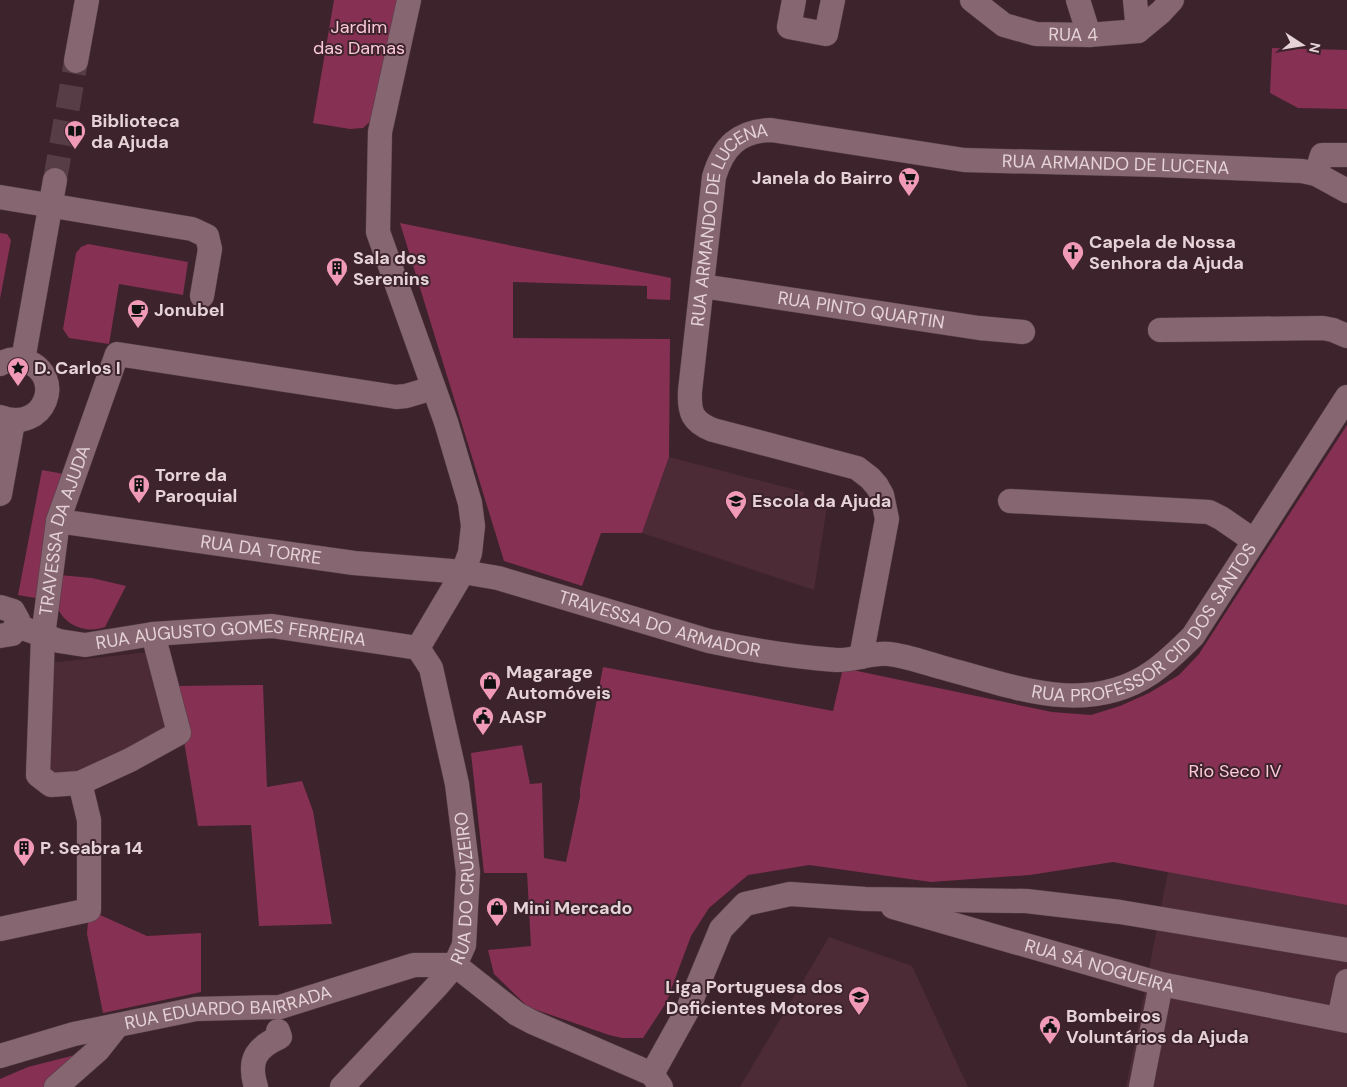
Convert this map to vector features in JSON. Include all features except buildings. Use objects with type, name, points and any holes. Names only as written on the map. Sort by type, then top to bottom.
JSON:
[{"type":"street","points":[[76,61],[87,0]]},
{"type":"street","points":[[409,0],[380,132],[378,232],[446,422],[472,514],[472,538],[463,572],[418,648]]},
{"type":"street","points":[[794,0],[789,27],[826,34],[833,0]]},
{"type":"street","name":"RUA 4","points":[[972,0],[1004,25],[1036,34],[1089,35],[1138,31]]},
{"type":"street","points":[[1004,25],[1005,0]]},
{"type":"street","points":[[1078,0],[1089,35]]},
{"type":"street","points":[[1135,0],[1138,31]]},
{"type":"street","points":[[1138,31],[1172,0]]},
{"type":"street","name":"RUA ARMANDO DE LUCENA","points":[[861,657],[887,519],[882,495],[870,478],[857,468],[713,430],[695,421],[690,413],[689,398],[714,177],[720,157],[731,145],[746,134],[760,130],[786,132],[964,160],[1169,165],[1302,171],[1316,174],[1347,191]]},
{"type":"street","points":[[1316,174],[1322,155],[1347,155]]},
{"type":"street","points":[[23,360],[55,180]]},
{"type":"street","points":[[0,197],[192,229],[207,236],[210,249],[202,296]]},
{"type":"street","name":"RUA PINTO QUARTIN","points":[[702,286],[969,326],[1023,332]]},
{"type":"street","points":[[1160,330],[1323,328],[1347,336]]},
{"type":"street","name":"TRAVESSA DA AJUDA","points":[[153,634],[179,733],[130,760],[80,783],[50,785],[38,775],[43,636],[58,521],[117,354],[396,397],[433,388]]},
{"type":"street","points":[[0,364],[13,359],[23,360],[41,370],[48,390],[41,410],[28,419],[6,420],[0,494]]},
{"type":"street","name":"RUA PROFESSOR CID DOS SANTOS","points":[[861,657],[878,654],[898,656],[1044,694],[1080,697],[1108,692],[1129,685],[1168,661],[1193,636],[1347,396]]},
{"type":"street","points":[[1010,501],[1209,512],[1253,540]]},
{"type":"street","name":"RUA DA TORRE","points":[[58,521],[354,563],[463,572]]},
{"type":"street","name":"TRAVESSA DO ARMADOR","points":[[463,572],[498,578],[726,644],[838,660],[861,657]]},
{"type":"street","points":[[0,607],[13,612],[18,620],[9,631]]},
{"type":"street","name":"RUA AUGUSTO GOMES FERREIRA","points":[[9,631],[85,645],[153,634],[272,626],[418,648]]},
{"type":"street","name":"RUA DO CRUZEIRO","points":[[342,1087],[455,965],[464,945],[468,872],[457,784],[430,668],[418,648]]},
{"type":"street","points":[[0,929],[89,910],[89,820],[80,783]]},
{"type":"street","name":"RUA SÁ NOGUEIRA","points":[[656,1081],[721,930],[745,904],[790,894],[865,899],[1026,901],[1120,912],[1347,950]]},
{"type":"street","name":"RUA SÁ NOGUEIRA","points":[[865,899],[1161,984],[1343,1020],[1347,981]]},
{"type":"street","points":[[998,937],[1001,918],[1006,911],[1012,905],[1026,901]]},
{"type":"street","name":"RUA EDUARDO BAIRRADA","points":[[0,1056],[74,1034],[196,1009],[280,1007],[414,964],[455,965]]},
{"type":"street","points":[[455,965],[517,1014],[656,1081]]},
{"type":"street","points":[[1141,1087],[1161,984]]},
{"type":"street","points":[[56,1087],[98,1050],[117,1026]]},
{"type":"street","points":[[256,1087],[252,1073],[256,1053],[266,1043],[280,1037],[278,1030]]},
{"type":"shaded area","name":"Escola da Ajuda","points":[[669,457],[804,492],[802,500],[827,506],[814,590],[642,533]]},
{"type":"shaded area","points":[[149,652],[170,730],[68,777],[46,770],[49,663]]},
{"type":"shaded area","points":[[1174,841],[1347,873],[1347,1087],[1126,1087]]},
{"type":"shaded area","name":"Liga Portuguesa dos Deficientes Motores","points":[[829,937],[912,966],[968,1087],[740,1087]]},
{"type":"green space","name":"Jardim das Damas","points":[[334,0],[399,0],[373,119],[363,128],[350,129],[313,123]]},
{"type":"green space","points":[[1272,48],[1347,50],[1347,109],[1298,108],[1270,93]]},
{"type":"green space","points":[[400,223],[671,278],[670,300],[647,299],[647,286],[513,282],[513,338],[670,339],[669,457],[642,533],[601,533],[582,586],[504,561]]},
{"type":"green space","points":[[0,233],[7,234],[11,240],[0,299]]},
{"type":"green space","points":[[88,244],[188,262],[183,295],[119,284],[109,344],[69,338],[63,329],[76,253],[81,247]]},
{"type":"green space","name":"Rio Seco IV","points":[[1347,425],[1347,905],[1113,862],[1030,875],[931,882],[809,865],[748,875],[709,908],[691,936],[666,1003],[643,1038],[622,1038],[609,1035],[528,1007],[494,974],[488,950],[531,946],[527,873],[484,873],[471,753],[522,745],[530,784],[542,783],[544,858],[566,862],[580,797],[603,667],[833,711],[843,668],[1052,712],[1091,715],[1120,706],[1149,693],[1179,675],[1199,654]]},
{"type":"green space","points":[[42,470],[64,474],[41,599],[18,595]]},
{"type":"green space","points":[[59,575],[92,578],[126,586],[105,627],[84,629],[65,619],[56,603]]},
{"type":"green space","points":[[263,685],[267,787],[302,781],[313,811],[332,924],[259,926],[251,825],[198,826],[175,686]]},
{"type":"green space","points":[[89,910],[147,936],[201,933],[201,992],[103,1013],[87,934]]},
{"type":"green space","points":[[79,1054],[56,1087],[0,1087],[0,1079],[28,1067]]},
{"type":"tunnel","points":[[55,180],[76,61]]},
{"type":"place","name":"Biblioteca da Ajuda","points":[[75,150]]},
{"type":"place","name":"Janela do Bairro","points":[[909,197]]},
{"type":"place","name":"Capela de Nossa Senhora da Ajuda","points":[[1073,271]]},
{"type":"place","name":"Sala dos Serenins","points":[[337,287]]},
{"type":"place","name":"Jonubel","points":[[138,329]]},
{"type":"place","name":"D. Carlos I","points":[[18,387]]},
{"type":"place","name":"Torre da Paroquial","points":[[139,504]]},
{"type":"place","name":"Escola da Ajuda","points":[[736,520]]},
{"type":"place","name":"Magarage Automóveis","points":[[490,701]]},
{"type":"place","name":"AASP","points":[[483,736]]},
{"type":"place","name":"P. Seabra 14","points":[[24,867]]},
{"type":"place","name":"Mini Mercado","points":[[497,927]]},
{"type":"place","name":"Liga Portuguesa dos Deficientes Motores","points":[[859,1016]]},
{"type":"place","name":"Bombeiros Voluntários da Ajuda","points":[[1050,1045]]}]
